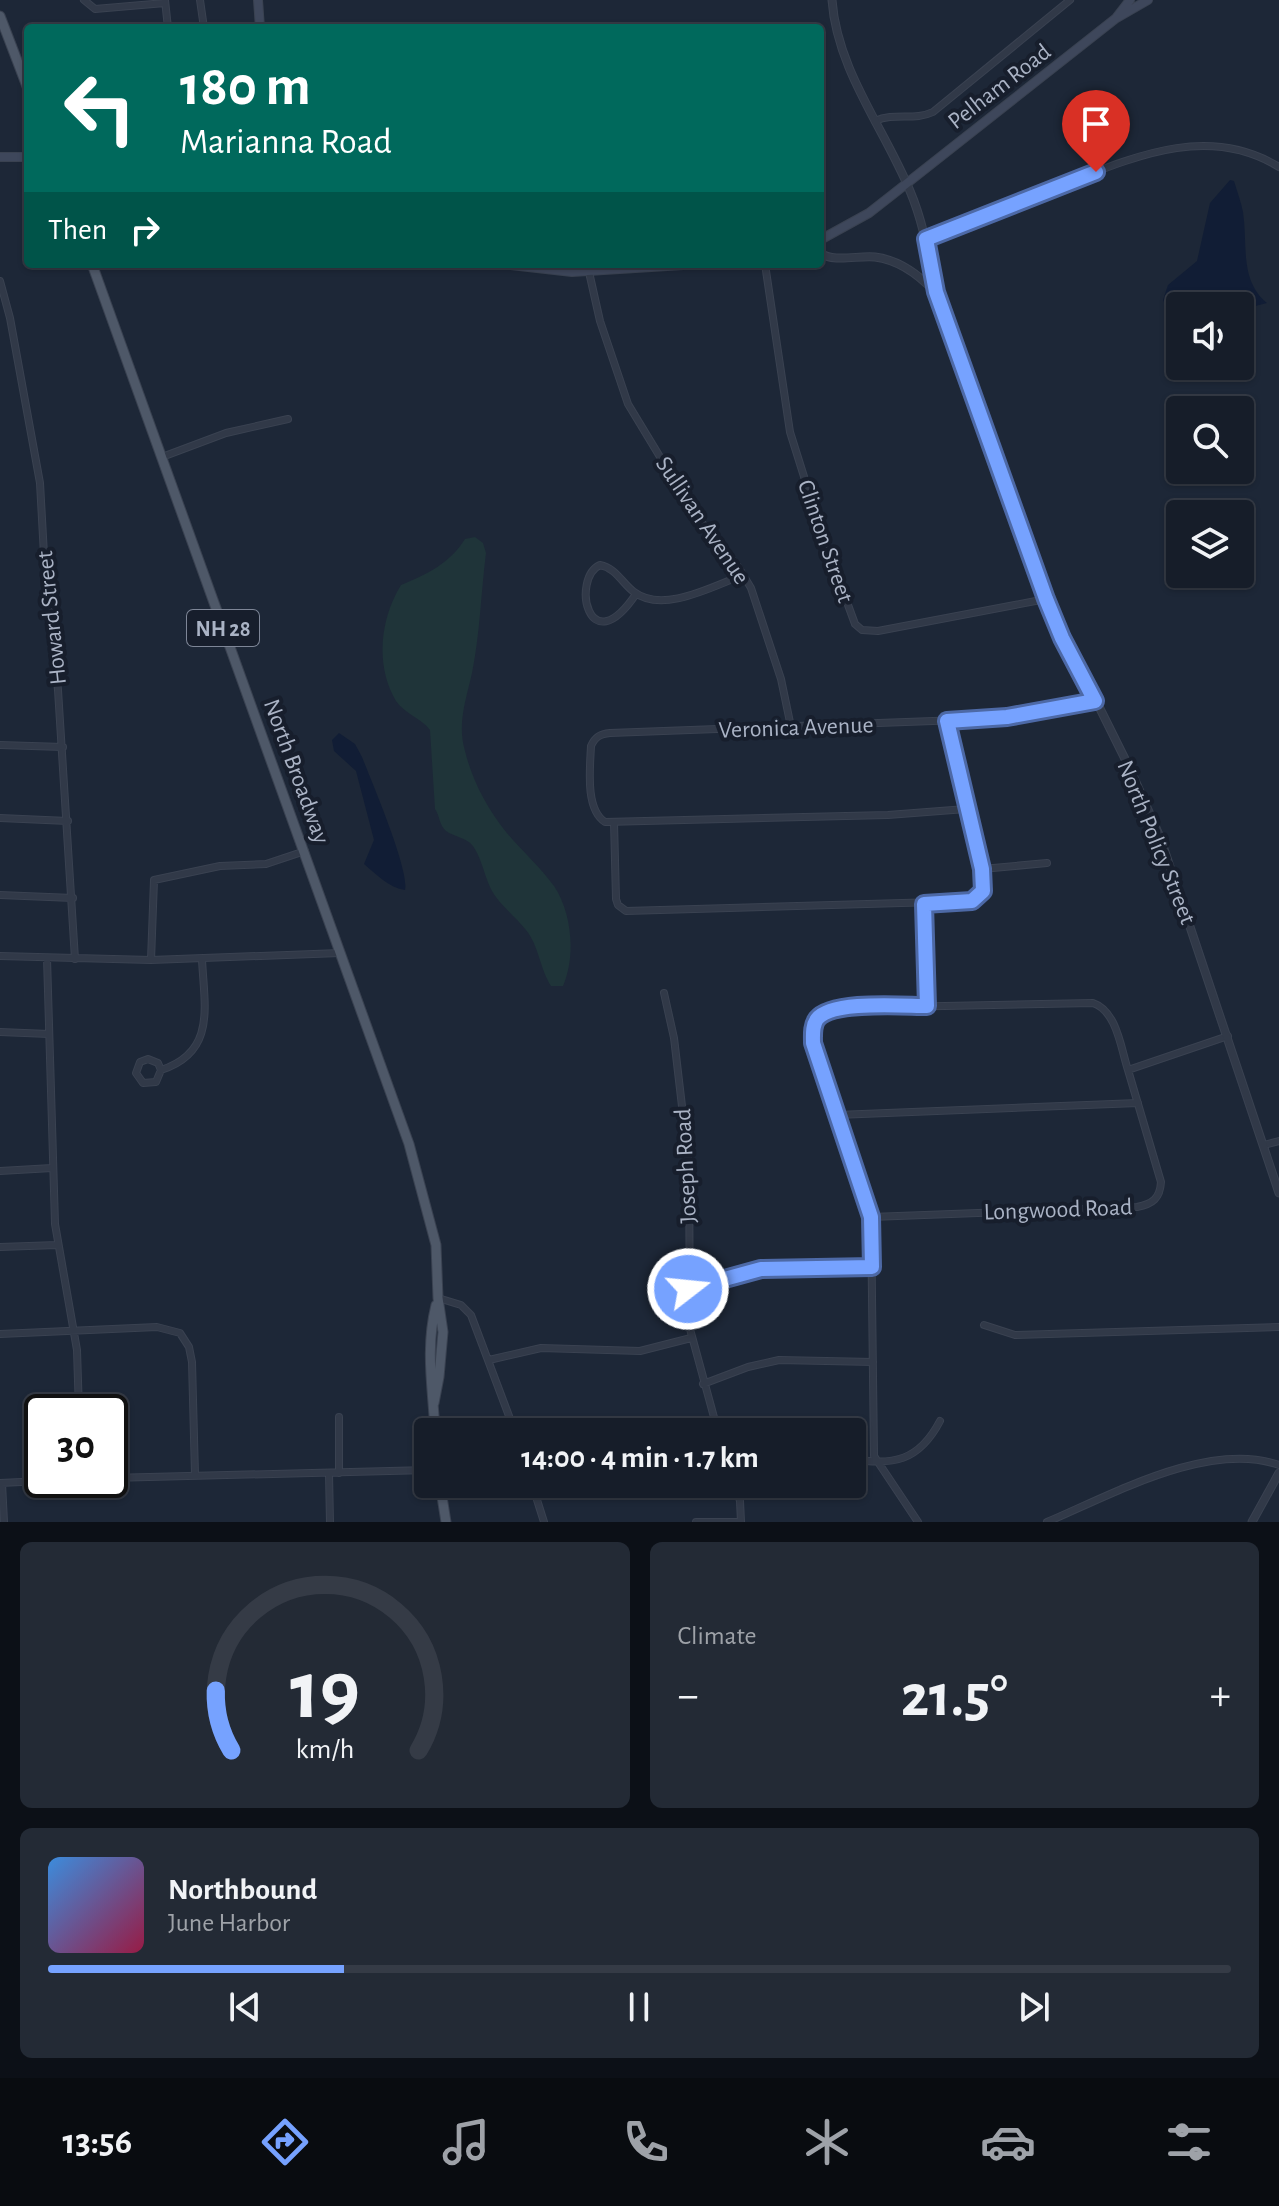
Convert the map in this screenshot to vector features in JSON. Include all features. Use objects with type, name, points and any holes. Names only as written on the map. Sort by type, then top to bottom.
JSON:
[{"type":"main road","points":[[258,0],[260,24]]},
{"type":"main road","name":"Pelham Road","points":[[1115,19],[1130,0]]},
{"type":"main road","name":"Pelham Road","points":[[824,238],[869,213],[1115,19],[1148,0]]},
{"type":"main road","points":[[0,16],[24,79]]},
{"type":"main road","points":[[0,157],[24,157]]},
{"type":"main road","name":"North Broadway","points":[[93,268],[399,1112],[426,1199],[436,1245],[443,1332],[435,1418]]},
{"type":"main road","points":[[532,268],[589,272],[644,268]]},
{"type":"main road","points":[[442,1498],[446,1522]]},
{"type":"street","points":[[84,0],[95,9],[165,2],[168,24]]},
{"type":"street","points":[[200,0],[203,24]]},
{"type":"street","name":"North Policy Street","points":[[832,0],[835,26],[844,57],[907,183],[926,239],[936,292],[1046,599],[1062,638],[1155,822],[1279,1193]]},
{"type":"street","points":[[875,121],[889,116],[921,117],[933,112],[1070,0]]},
{"type":"street","points":[[926,239],[1161,149],[1195,145],[1231,148],[1279,167]]},
{"type":"street","points":[[824,255],[867,256],[892,261],[913,272],[936,292]]},
{"type":"street","name":"Clinton Street","points":[[766,268],[790,432],[855,624],[862,630],[878,631],[1046,599]]},
{"type":"street","name":"Sullivan Avenue","points":[[589,272],[597,312],[628,404],[694,513],[751,588],[781,679],[791,727]]},
{"type":"street","name":"Howard Street","points":[[0,281],[38,467],[63,747],[75,959]]},
{"type":"street","points":[[162,457],[226,433],[288,419]]},
{"type":"street","points":[[636,594],[623,614],[607,622],[591,615],[585,597],[591,571],[600,565],[614,571],[636,594],[652,601],[668,601],[743,575]]},
{"type":"street","name":"Veronica Avenue","points":[[614,822],[605,822],[598,817],[592,802],[591,746],[601,734],[1007,717],[1095,701]]},
{"type":"street","points":[[947,721],[982,869],[983,891],[977,899],[924,904],[626,911],[616,899],[614,822],[888,815],[966,809]]},
{"type":"street","points":[[0,745],[63,747]]},
{"type":"street","points":[[0,818],[68,821]]},
{"type":"street","points":[[151,960],[154,880],[220,866],[266,864],[305,851]]},
{"type":"street","points":[[982,869],[1047,863]]},
{"type":"street","points":[[0,895],[73,898]]},
{"type":"street","points":[[924,904],[927,1006]]},
{"type":"street","points":[[0,956],[151,960],[342,953]]},
{"type":"street","points":[[47,958],[57,1245],[74,1330],[78,1394]]},
{"type":"street","points":[[161,1070],[155,1061],[148,1059],[140,1062],[136,1073],[140,1080],[148,1084],[156,1082],[161,1070],[184,1059],[202,1035],[202,959]]},
{"type":"street","name":"Joseph Road","points":[[664,993],[674,1038],[689,1166],[688,1289],[691,1338],[714,1418]]},
{"type":"street","name":"Longwood Road","points":[[837,1115],[813,1043],[813,1027],[823,1014],[838,1008],[1093,1003],[1101,1006],[1111,1019],[1161,1182],[1158,1197],[1152,1203],[1137,1207],[871,1217]]},
{"type":"street","points":[[0,1032],[49,1034]]},
{"type":"street","points":[[1128,1070],[1228,1036]]},
{"type":"street","points":[[918,1522],[877,1463],[873,1448],[871,1217],[837,1115],[1138,1103]]},
{"type":"street","points":[[1264,1145],[1279,1141]]},
{"type":"street","points":[[0,1171],[52,1168]]},
{"type":"street","points":[[0,1247],[57,1245]]},
{"type":"street","points":[[688,1289],[761,1269],[872,1267]]},
{"type":"street","points":[[438,1298],[456,1303],[468,1311],[510,1418]]},
{"type":"street","points":[[984,1325],[1015,1335],[1279,1327]]},
{"type":"street","points":[[0,1334],[165,1327],[180,1333],[186,1339],[192,1362],[195,1475]]},
{"type":"street","points":[[489,1360],[541,1348],[640,1351],[691,1338]]},
{"type":"street","points":[[703,1384],[748,1367],[779,1360],[873,1362]]},
{"type":"street","points":[[339,1417],[339,1473]]},
{"type":"street","points":[[866,1461],[894,1461],[910,1454],[926,1442],[940,1421]]},
{"type":"street","points":[[1047,1522],[1190,1465],[1238,1458],[1262,1459],[1279,1465]]},
{"type":"street","points":[[128,1477],[414,1470]]},
{"type":"street","points":[[329,1473],[330,1522]]},
{"type":"street","points":[[1252,1522],[1279,1473]]},
{"type":"street","points":[[4,1522],[1,1483],[24,1482]]},
{"type":"street","points":[[536,1498],[544,1522]]},
{"type":"street","points":[[696,1522],[741,1522],[739,1498]]},
{"type":"green space","points":[[475,537],[483,543],[486,553],[477,643],[463,712],[463,741],[472,773],[493,813],[549,879],[565,909],[571,948],[563,986],[551,986],[530,936],[493,893],[473,846],[442,826],[435,809],[430,730],[396,701],[385,673],[385,627],[401,585],[438,567],[465,539]]},
{"type":"water","points":[[1230,180],[1234,181],[1243,212],[1248,273],[1258,294],[1267,303],[1254,306],[1254,292],[1166,292],[1166,307],[1163,300],[1168,285],[1197,261],[1210,203]]},
{"type":"water","points":[[339,733],[355,744],[362,757],[402,864],[405,890],[388,884],[364,864],[374,840],[356,771],[334,751],[332,740]]},
{"type":"route","points":[[688,1289],[752,1270],[872,1267],[871,1217],[813,1043],[813,1027],[823,1014],[838,1008],[927,1006],[924,904],[972,901],[983,891],[984,878],[947,721],[1007,717],[1095,701],[1062,638],[1046,599],[936,292],[926,239],[1096,172]]}]
